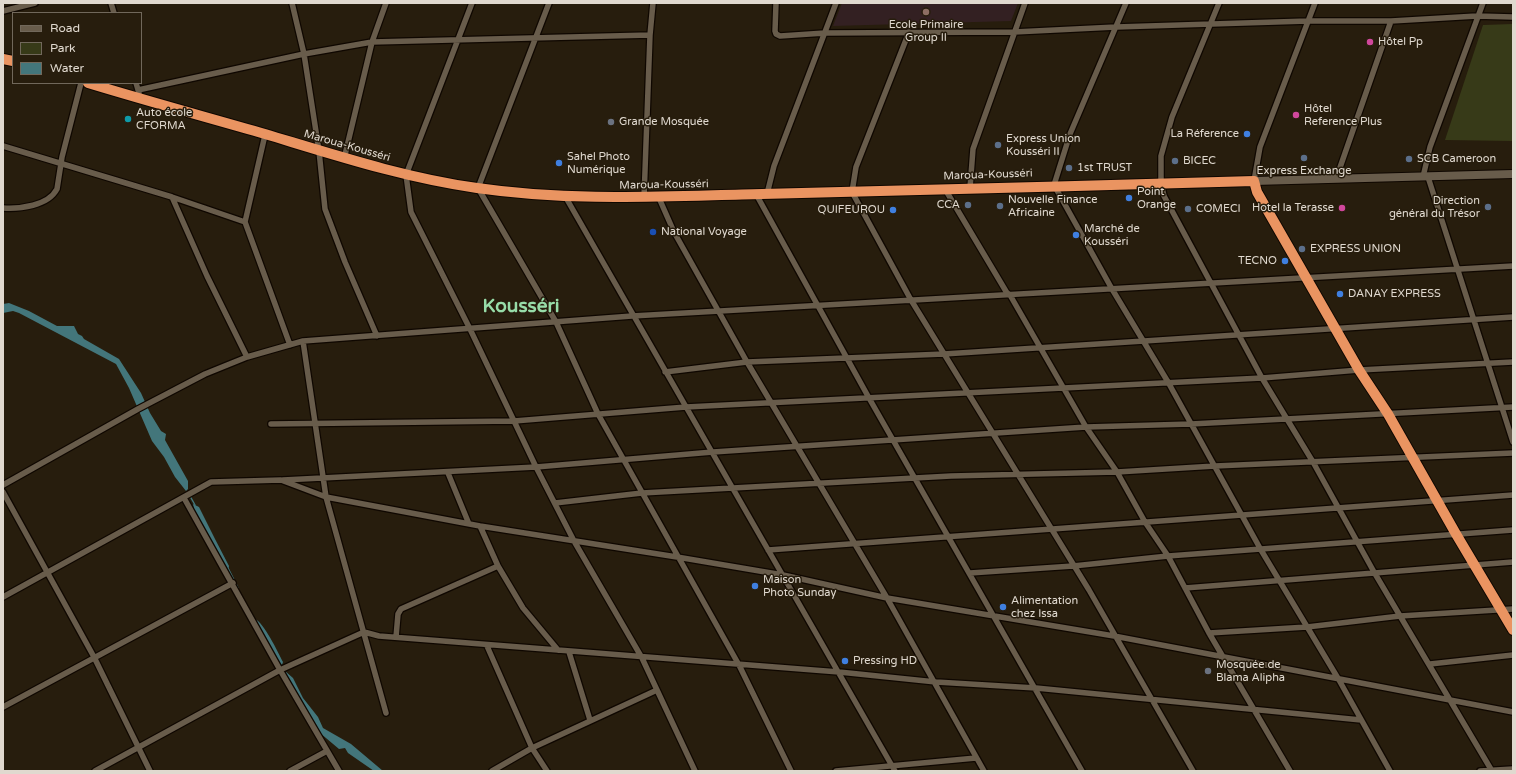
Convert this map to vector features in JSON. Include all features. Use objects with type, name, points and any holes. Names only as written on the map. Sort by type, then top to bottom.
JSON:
[{"type":"highway","name":"Maroua-Kousséri","points":[[92,84],[140,95],[344,159],[406,175],[478,188],[565,196],[658,198],[1054,185],[1254,181]]},
{"type":"highway","points":[[1254,181],[1257,192],[1358,370],[1388,414],[1456,534],[1513,630]]},
{"type":"street","points":[[3,11],[35,3]]},
{"type":"street","points":[[292,3],[304,54],[319,151],[325,209],[345,262],[377,336]]},
{"type":"street","points":[[344,159],[372,42],[386,3]]},
{"type":"street","points":[[472,3],[406,175],[411,212],[470,329],[536,467],[574,541],[642,658],[695,771]]},
{"type":"street","points":[[548,3],[478,188],[556,322],[598,414],[624,459],[676,557],[739,665],[791,771]]},
{"type":"street","points":[[644,198],[650,35],[653,3]]},
{"type":"street","points":[[776,3],[775,31],[777,35],[825,33],[1014,32],[1211,24],[1391,21],[1478,16],[1513,17]]},
{"type":"street","points":[[767,194],[774,166],[836,3]]},
{"type":"street","points":[[970,188],[973,149],[1025,3]]},
{"type":"street","points":[[1126,3],[1090,82],[1070,134],[1054,185],[1112,289],[1168,382],[1261,550],[1281,581],[1339,680],[1390,771]]},
{"type":"street","points":[[1219,3],[1172,118],[1161,156],[1161,183],[1164,196],[1285,419],[1340,507],[1374,572],[1430,664],[1492,771]]},
{"type":"street","points":[[1315,3],[1260,147],[1254,181],[1513,174]]},
{"type":"street","points":[[1483,3],[1430,147],[1426,177],[1475,320],[1513,442]]},
{"type":"street","points":[[1336,179],[1391,21]]},
{"type":"street","points":[[909,32],[856,167],[852,192],[911,300],[991,434],[1074,566],[1193,771]]},
{"type":"street","points":[[136,84],[140,95],[304,54],[372,42],[650,35]]},
{"type":"street","points":[[3,212],[18,209],[44,200],[57,189],[80,84]]},
{"type":"street","points":[[266,135],[245,222],[290,345]]},
{"type":"street","points":[[3,146],[172,197],[245,222]]},
{"type":"street","points":[[945,189],[1007,293],[1010,295],[1086,427],[1168,556],[1223,657],[1290,771]]},
{"type":"street","points":[[756,194],[846,358],[895,441],[948,537],[1036,688],[1082,771]]},
{"type":"street","points":[[565,196],[632,316],[713,452],[894,769]]},
{"type":"street","points":[[172,197],[207,276],[247,357]]},
{"type":"street","points":[[658,198],[674,232],[747,362],[936,682],[984,771]]},
{"type":"street","points":[[3,208],[18,209]]},
{"type":"street","points":[[3,484],[138,409],[205,374],[247,357],[303,341],[632,316],[1513,266]]},
{"type":"street","points":[[665,372],[747,362],[944,354],[1144,340],[1513,318]]},
{"type":"street","points":[[303,341],[326,497],[386,713]]},
{"type":"street","points":[[271,424],[514,421],[686,407],[1262,378],[1358,370],[1513,362]]},
{"type":"street","points":[[3,597],[211,482],[448,473],[713,452],[1086,427],[1191,424],[1513,407]]},
{"type":"street","points":[[555,503],[642,493],[952,476],[1017,476],[1215,466],[1513,454]]},
{"type":"street","points":[[448,473],[469,524]]},
{"type":"street","points":[[281,480],[326,497],[469,524],[782,575],[887,598],[1114,636],[1513,712]]},
{"type":"street","points":[[3,492],[46,573],[94,657],[150,771]]},
{"type":"street","points":[[768,550],[1513,495]]},
{"type":"street","points":[[185,497],[280,670],[339,771]]},
{"type":"street","points":[[480,526],[498,566],[528,615],[558,650]]},
{"type":"street","points":[[970,574],[1074,566],[1168,556],[1513,530]]},
{"type":"street","points":[[1185,588],[1513,562]]},
{"type":"street","points":[[396,638],[398,614],[401,610],[498,566]]},
{"type":"street","points":[[3,707],[233,583]]},
{"type":"street","points":[[1209,632],[1307,627],[1400,616],[1501,611],[1513,609]]},
{"type":"street","points":[[96,771],[137,747],[280,670],[364,632],[396,638],[487,646],[558,650],[642,658],[839,672],[936,682],[1036,688],[1153,701],[1361,720]]},
{"type":"street","points":[[487,646],[532,748],[547,771]]},
{"type":"street","points":[[569,652],[590,720]]},
{"type":"street","points":[[1430,664],[1513,655]]},
{"type":"street","points":[[492,771],[532,748],[656,690]]},
{"type":"street","points":[[290,771],[327,750]]},
{"type":"street","points":[[836,771],[894,769],[976,758]]},
{"type":"street","points":[[1480,771],[1513,769]]},
{"type":"shaded area","name":"Ecole Primaire Group II","points":[[842,3],[1018,3],[1011,21],[833,26]]},
{"type":"green space","points":[[1513,24],[1513,141],[1445,140],[1483,25]]},
{"type":"water","points":[[9,303],[29,311],[57,326],[74,326],[78,334],[84,339],[119,359],[141,393],[150,413],[161,431],[166,434],[165,440],[188,481],[188,489],[186,491],[175,477],[164,457],[152,441],[129,388],[116,364],[19,313],[13,311],[3,313],[3,304]]},
{"type":"water","points":[[193,504],[199,507],[229,566],[228,571],[195,514]]},
{"type":"water","points":[[255,619],[259,622],[270,638],[283,662],[282,665],[278,662]]},
{"type":"water","points":[[285,671],[293,678],[303,698],[318,717],[323,728],[351,744],[383,771],[374,771],[348,753],[345,748],[339,749],[320,733],[284,673]]},
{"type":"waterway","points":[[190,496],[195,505]]},
{"type":"waterway","points":[[228,568],[238,588]]},
{"type":"place","name":"Ecole Primaire Group II","points":[[926,12]]},
{"type":"place","name":"Hôtel Pp","points":[[1370,42]]},
{"type":"place","name":"Hôtel Reference Plus","points":[[1296,115]]},
{"type":"place","name":"Auto école CFORMA","points":[[128,119]]},
{"type":"place","name":"Grande Mosquée","points":[[611,122]]},
{"type":"place","name":"La Réference","points":[[1247,134]]},
{"type":"place","name":"Express Union Kousséri II","points":[[998,145]]},
{"type":"place","name":"Express Exchange","points":[[1304,158]]},
{"type":"place","name":"SCB Cameroon","points":[[1409,159]]},
{"type":"place","name":"BICEC","points":[[1175,161]]},
{"type":"place","name":"Sahel Photo Numérique","points":[[559,163]]},
{"type":"place","name":"1st TRUST","points":[[1069,168]]},
{"type":"place","name":"Point Orange","points":[[1129,198]]},
{"type":"place","name":"CCA","points":[[968,205]]},
{"type":"place","name":"Nouvelle Finance Africaine","points":[[1000,206]]},
{"type":"place","name":"Direction général du Trésor","points":[[1488,207]]},
{"type":"place","name":"Hotel la Terasse","points":[[1342,208]]},
{"type":"place","name":"COMECI","points":[[1188,209]]},
{"type":"place","name":"QUIFEUROU","points":[[893,210]]},
{"type":"place","name":"National Voyage","points":[[653,232]]},
{"type":"place","name":"Marché de Kousséri","points":[[1076,235]]},
{"type":"place","name":"EXPRESS UNION","points":[[1302,249]]},
{"type":"place","name":"TECNO","points":[[1285,261]]},
{"type":"place","name":"DANAY EXPRESS","points":[[1340,294]]},
{"type":"place","name":"Maison Photo Sunday","points":[[755,586]]},
{"type":"place","name":"Alimentation chez Issa","points":[[1003,607]]},
{"type":"place","name":"Pressing HD","points":[[845,661]]},
{"type":"place","name":"Mosquée de Blama Alipha","points":[[1208,671]]},
{"type":"district","name":"Kousséri","points":[[521,307]]}]
